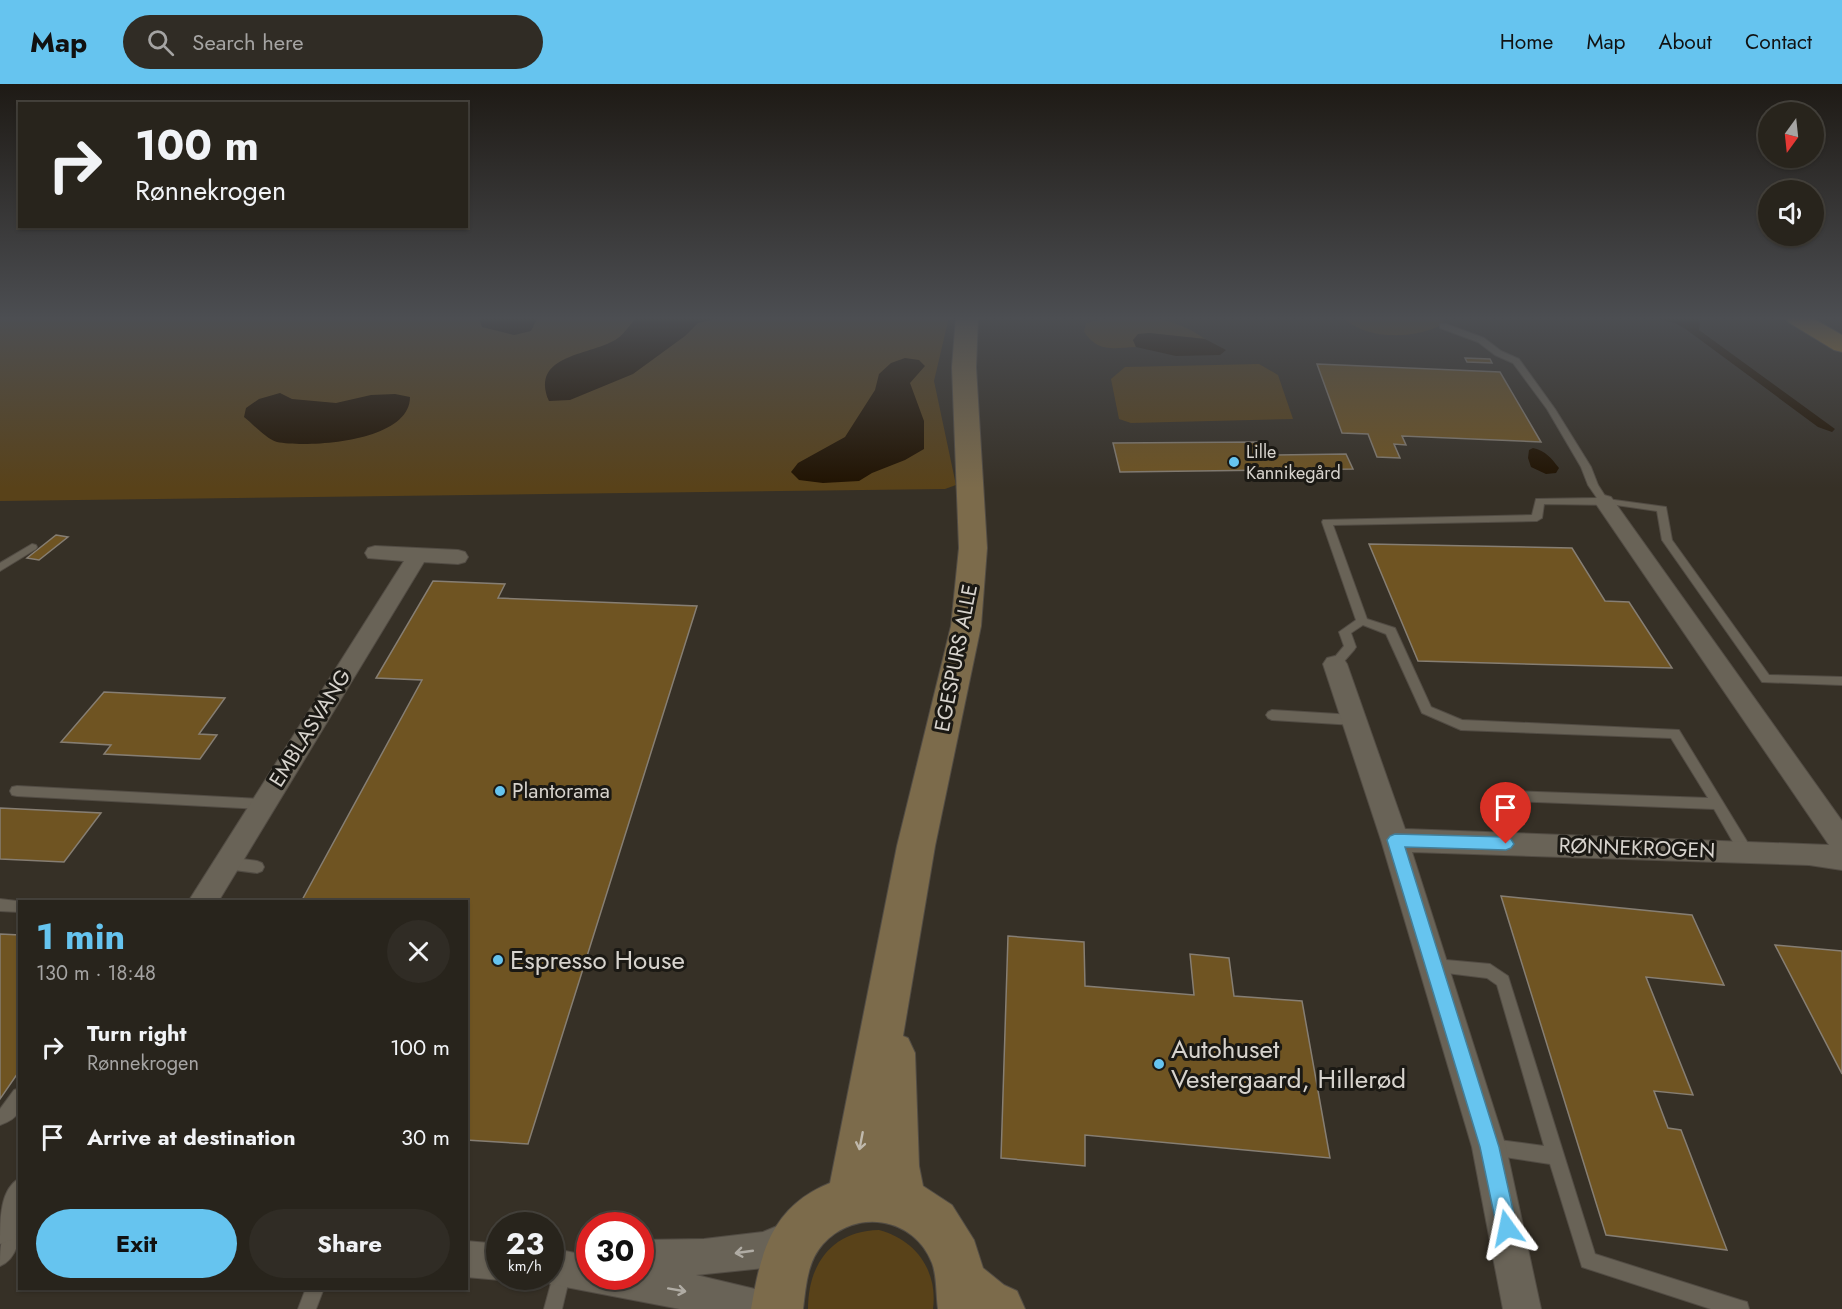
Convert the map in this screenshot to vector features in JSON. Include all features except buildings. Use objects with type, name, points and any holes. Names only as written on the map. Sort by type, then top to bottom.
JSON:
[{"type":"street","name":"EGESPURS ALLE","points":[[851,1198],[916,846],[961,650],[970,589],[973,532],[964,374]]},
{"type":"street","points":[[1604,501],[1842,842]]},
{"type":"street","points":[[375,553],[458,557]]},
{"type":"street","name":"EMBLASVANG","points":[[203,900],[418,555]]},
{"type":"street","points":[[1335,664],[1395,840],[1489,1147],[1522,1309]]},
{"type":"street","name":"RØNNEKROGEN","points":[[1395,840],[1746,852],[1842,858]]},
{"type":"street","name":"EGESPURS ALLE","points":[[896,960],[893,1074],[895,1166],[903,1200]]},
{"type":"street","points":[[777,1309],[781,1274],[788,1253],[799,1235],[814,1218],[832,1206],[851,1198],[886,1196],[903,1200],[921,1209],[936,1222],[949,1240],[976,1301]]},
{"type":"street","points":[[654,1258],[704,1257],[764,1250],[799,1235]]},
{"type":"street","points":[[468,1259],[486,1261]]},
{"type":"street","points":[[654,1286],[759,1309]]},
{"type":"lane","points":[[1526,374],[1551,409],[1604,501]]},
{"type":"lane","points":[[1362,621],[1327,522],[1537,518],[1539,501],[1633,502],[1662,509],[1667,540],[1766,678],[1842,681]]},
{"type":"lane","points":[[0,568],[32,546]]},
{"type":"lane","points":[[1335,664],[1350,647],[1345,632],[1362,621]]},
{"type":"lane","points":[[1362,621],[1390,631],[1426,710],[1461,725],[1675,733],[1746,852]]},
{"type":"lane","points":[[1272,715],[1354,720]]},
{"type":"lane","points":[[17,791],[263,804]]},
{"type":"lane","points":[[1506,844],[1494,808],[1506,796],[1718,804]]},
{"type":"lane","points":[[226,863],[257,867]]},
{"type":"lane","points":[[0,905],[18,906]]},
{"type":"lane","points":[[1435,966],[1490,971],[1503,981],[1588,1261],[1740,1309]]},
{"type":"lane","points":[[0,1117],[8,1114],[18,1099]]},
{"type":"lane","points":[[1489,1147],[1556,1156]]},
{"type":"lane","points":[[0,1257],[12,1221]]},
{"type":"lane","points":[[553,1309],[573,1266]]},
{"type":"lane","points":[[307,1309],[314,1290]]},
{"type":"shaded area","points":[[0,374],[936,374],[934,381],[956,485],[945,489],[0,501]]},
{"type":"shaded area","points":[[548,374],[633,374],[570,400],[549,401],[545,385]]},
{"type":"shaded area","points":[[879,374],[918,374],[910,383],[924,421],[924,449],[859,481],[823,483],[799,480],[791,472],[798,463],[845,437],[875,390]]},
{"type":"shaded area","points":[[1117,374],[1277,374],[1293,419],[1131,423],[1119,419],[1111,379]]},
{"type":"shaded area","points":[[1747,374],[1760,374],[1835,429],[1832,432],[1818,427]]},
{"type":"shaded area","points":[[280,393],[292,399],[336,403],[371,395],[395,394],[410,397],[406,412],[394,424],[376,433],[356,439],[292,444],[277,442],[264,435],[244,417],[246,408],[259,399]]},
{"type":"shaded area","points":[[1533,448],[1551,458],[1559,468],[1556,473],[1546,474],[1531,467],[1528,458],[1529,450]]},
{"type":"shaded area","points":[[879,1230],[904,1241],[922,1259],[932,1282],[933,1309],[808,1309],[812,1278],[826,1253],[848,1236]]},
{"type":"place","name":"Lille Kannikegård","points":[[1234,462]]},
{"type":"place","name":"Plantorama","points":[[500,791]]},
{"type":"place","name":"Espresso House","points":[[498,960]]},
{"type":"place","name":"Autohuset Vestergaard, Hillerød","points":[[1159,1064]]},
{"type":"route","points":[[1506,844],[1395,840],[1489,1147],[1507,1228]]}]
